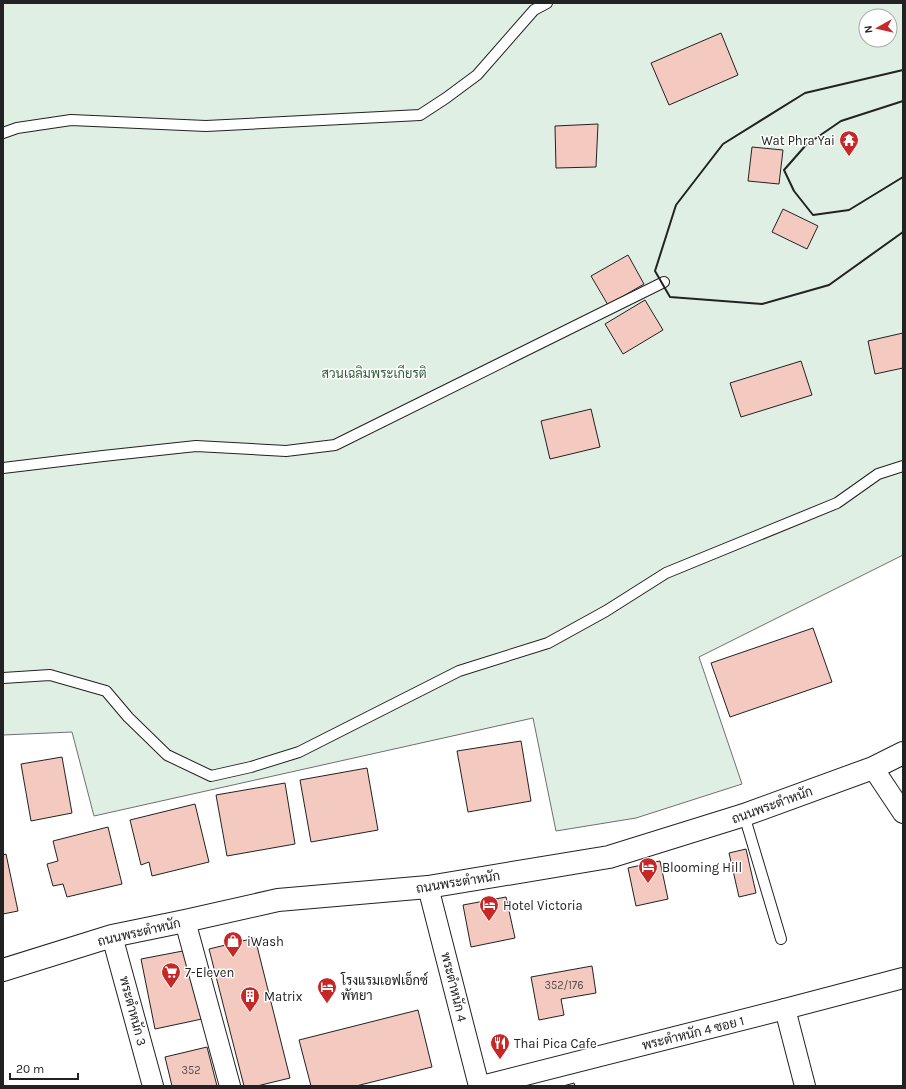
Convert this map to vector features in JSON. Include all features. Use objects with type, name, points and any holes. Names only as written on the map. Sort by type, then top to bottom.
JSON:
[{"type":"street","name":"ถนนพระตำหนัก","points":[[3,970],[112,936],[278,900],[428,887],[609,857],[744,815],[873,768],[903,753]]},
{"type":"street","points":[[873,768],[903,813]]},
{"type":"street","name":"พระตำหนัก 4","points":[[428,887],[479,1086]]},
{"type":"street","points":[[185,921],[230,1086]]},
{"type":"street","name":"พระตำหนัก 3","points":[[112,936],[153,1086]]},
{"type":"street","name":"พระตำหนัก 4 ซอย 1","points":[[482,1086],[903,978]]},
{"type":"street","points":[[785,1009],[805,1086]]},
{"type":"lane","points":[[3,134],[17,128],[71,120],[206,126],[420,115],[478,75],[534,10],[546,3]]},
{"type":"lane","points":[[3,468],[196,446],[286,451],[335,445],[664,282]]},
{"type":"lane","points":[[3,678],[50,675],[106,691],[128,717],[167,755],[211,776],[251,767],[299,752],[459,671],[548,642],[606,611],[666,573],[837,503],[878,474],[903,466]]},
{"type":"lane","points":[[744,815],[781,939]]},
{"type":"green space","name":"สวนเฉลิมพระเกียรติ","points":[[3,3],[903,3],[903,555],[699,657],[742,784],[636,818],[556,831],[533,718],[94,816],[72,732],[3,735]]},
{"type":"building","points":[[721,33],[738,75],[669,105],[651,63]]},
{"type":"building","points":[[598,124],[596,167],[556,168],[555,126]]},
{"type":"building","points":[[752,147],[783,150],[779,184],[748,181]]},
{"type":"building","points":[[783,209],[818,226],[807,249],[772,232]]},
{"type":"building","points":[[628,255],[644,284],[608,305],[591,276]]},
{"type":"building","points":[[645,300],[663,330],[623,354],[605,324]]},
{"type":"building","points":[[903,333],[903,368],[875,374],[868,341]]},
{"type":"building","points":[[801,361],[812,395],[741,417],[730,383]]},
{"type":"building","points":[[591,409],[600,447],[550,459],[541,421]]},
{"type":"building","points":[[813,628],[832,682],[730,717],[711,663]]},
{"type":"building","points":[[521,741],[531,801],[468,812],[457,751]]},
{"type":"building","points":[[62,757],[72,813],[31,821],[21,764]]},
{"type":"building","points":[[367,768],[378,830],[311,842],[300,780]]},
{"type":"building","points":[[285,783],[295,844],[227,856],[216,795]]},
{"type":"building","points":[[195,804],[209,862],[152,876],[149,862],[141,865],[130,820]]},
{"type":"building","points":[[108,827],[122,884],[67,897],[63,884],[53,886],[47,864],[58,861],[53,841]]},
{"type":"building","points":[[746,849],[756,893],[739,897],[729,853]]},
{"type":"building","points":[[6,854],[18,911],[3,914],[3,855]]},
{"type":"building","name":"Blooming Hill","points":[[660,861],[668,899],[636,906],[628,868]]},
{"type":"building","name":"Hotel Victoria","points":[[506,897],[515,938],[471,947],[463,905]]},
{"type":"building","name":"Matrix","points":[[255,938],[290,1078],[257,1086],[244,1086],[209,949]]},
{"type":"building","name":"7-Eleven","points":[[188,950],[202,1019],[155,1029],[141,959]]},
{"type":"building","points":[[592,966],[596,993],[561,999],[564,1015],[539,1020],[531,977]]},
{"type":"building","points":[[418,1010],[432,1067],[356,1086],[311,1086],[299,1040]]},
{"type":"building","points":[[207,1047],[217,1086],[172,1086],[165,1057]]},
{"type":"building","points":[[574,1083],[575,1086],[563,1086]]},
{"type":"wall","points":[[903,70],[805,93],[723,144],[676,205],[655,271],[670,297],[762,304],[829,285],[903,232]]},
{"type":"wall","points":[[903,101],[841,121],[806,145],[784,170],[794,191],[813,215],[849,210],[903,177]]},
{"type":"place","name":"Wat Phra Yai","points":[[849,157]]},
{"type":"place","name":"Blooming Hill","points":[[648,884]]},
{"type":"place","name":"Hotel Victoria","points":[[489,922]]},
{"type":"place","name":"iWash","points":[[233,958]]},
{"type":"place","name":"7-Eleven","points":[[171,989]]},
{"type":"place","name":"โรงแรมเอฟเอ็กซ์ พัทยา","points":[[327,1004]]},
{"type":"place","name":"Matrix","points":[[250,1013]]},
{"type":"place","name":"Thai Pica Cafe","points":[[500,1060]]}]
